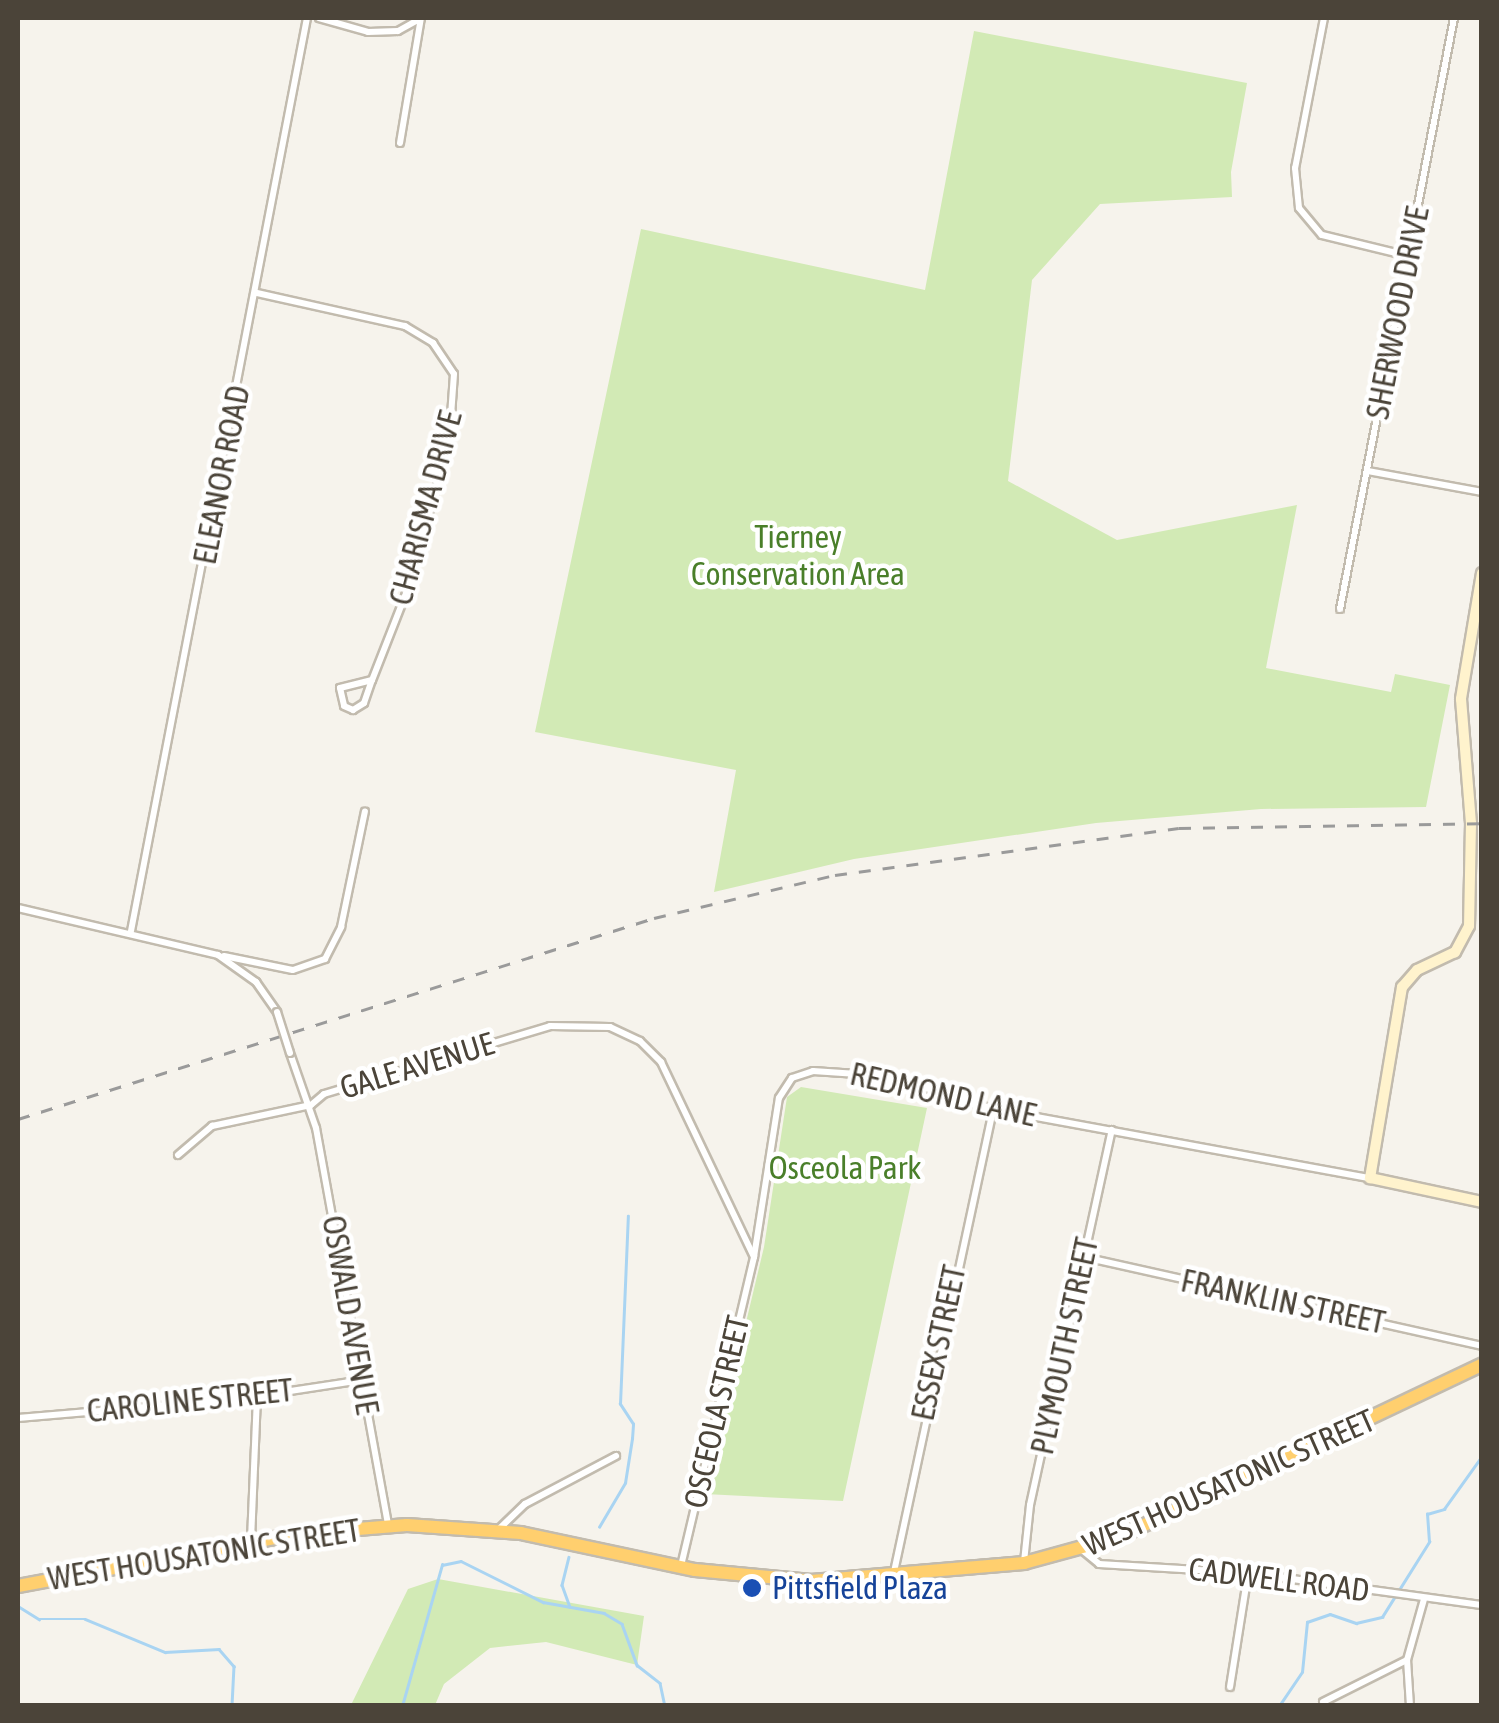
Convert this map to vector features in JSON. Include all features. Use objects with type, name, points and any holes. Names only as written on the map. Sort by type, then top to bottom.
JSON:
[{"type":"highway","name":"WEST HOUSATONIC STREET","points":[[20,1583],[251,1542],[388,1526],[498,1530],[681,1568],[811,1581],[896,1578],[1024,1563],[1082,1550],[1482,1365]]},
{"type":"street","name":"ELEANOR ROAD","points":[[131,931],[257,293],[306,18]]},
{"type":"street","points":[[319,18],[368,32],[398,30],[421,18]]},
{"type":"street","points":[[400,142],[421,18]]},
{"type":"street","points":[[1324,18],[1295,168],[1299,208],[1322,236],[1408,256]]},
{"type":"street","name":"SHERWOOD DRIVE","points":[[1340,608],[1454,18]]},
{"type":"street","name":"CHARISMA DRIVE","points":[[257,293],[405,326],[433,343],[454,374],[450,443],[408,585],[372,680],[360,706],[344,706],[342,684],[372,680]]},
{"type":"street","points":[[1368,471],[1482,492]]},
{"type":"street","points":[[1482,572],[1461,699],[1471,818],[1469,926],[1454,952],[1416,970],[1402,987],[1370,1178],[1482,1202]]},
{"type":"street","points":[[218,955],[293,970],[325,958],[341,927],[365,812]]},
{"type":"street","name":"GALE AVENUE","points":[[18,908],[131,931],[218,955],[256,982],[277,1012],[312,1106],[324,1094],[570,1023],[618,1030],[661,1062],[754,1256]]},
{"type":"street","name":"REDMOND LANE","points":[[754,1256],[778,1103],[796,1076],[825,1070],[887,1076],[993,1109],[1370,1178]]},
{"type":"street","points":[[178,1155],[212,1126],[312,1106]]},
{"type":"street","name":"OSWALD AVENUE","points":[[312,1106],[388,1526]]},
{"type":"street","name":"ESSEX STREET","points":[[896,1578],[910,1480],[993,1109]]},
{"type":"street","name":"PLYMOUTH STREET","points":[[1024,1563],[1030,1504],[1112,1130]]},
{"type":"street","name":"OSCEOLA STREET","points":[[681,1568],[754,1256]]},
{"type":"street","name":"FRANKLIN STREET","points":[[1084,1256],[1482,1346]]},
{"type":"street","name":"CAROLINE STREET","points":[[18,1418],[257,1397],[362,1380]]},
{"type":"street","points":[[251,1542],[257,1397]]},
{"type":"street","points":[[498,1530],[525,1504],[616,1456]]},
{"type":"street","name":"CADWELL ROAD","points":[[1082,1550],[1099,1564],[1248,1573],[1482,1605]]},
{"type":"street","points":[[1230,1687],[1248,1573]]},
{"type":"street","points":[[1410,1706],[1407,1660],[1424,1600]]},
{"type":"street","points":[[1323,1702],[1407,1660]]},
{"type":"green space","name":"Tierney Conservation Area","points":[[974,31],[1247,83],[1231,172],[1232,197],[1100,204],[1032,280],[1008,481],[1117,540],[1297,505],[1266,668],[1391,692],[1395,674],[1450,685],[1426,807],[1261,809],[1096,823],[854,859],[714,892],[736,770],[535,732],[641,229],[925,290]]},
{"type":"green space","name":"Osceola Park","points":[[801,1087],[927,1108],[843,1501],[705,1494],[764,1247],[787,1097]]},
{"type":"green space","points":[[438,1579],[644,1616],[637,1665],[546,1642],[490,1648],[444,1684],[435,1705],[351,1705],[408,1589]]},
{"type":"waterway","points":[[599,1527],[625,1483],[632,1439],[633,1424],[620,1404],[628,1216]]},
{"type":"waterway","points":[[1279,1706],[1302,1672],[1307,1622],[1330,1614],[1356,1623],[1382,1617],[1429,1542],[1427,1514],[1444,1509],[1482,1456]]},
{"type":"waterway","points":[[569,1557],[562,1585],[570,1607]]},
{"type":"waterway","points":[[402,1706],[442,1565],[461,1561],[543,1602],[604,1613],[622,1624],[637,1665],[660,1683],[665,1706]]},
{"type":"waterway","points":[[18,1606],[39,1619],[85,1619],[165,1652],[219,1649],[234,1666],[232,1706]]},
{"type":"railway","points":[[18,1119],[654,918],[835,875],[1179,828],[1482,823]]},
{"type":"place","name":"Pittsfield Plaza","points":[[752,1588]]}]
